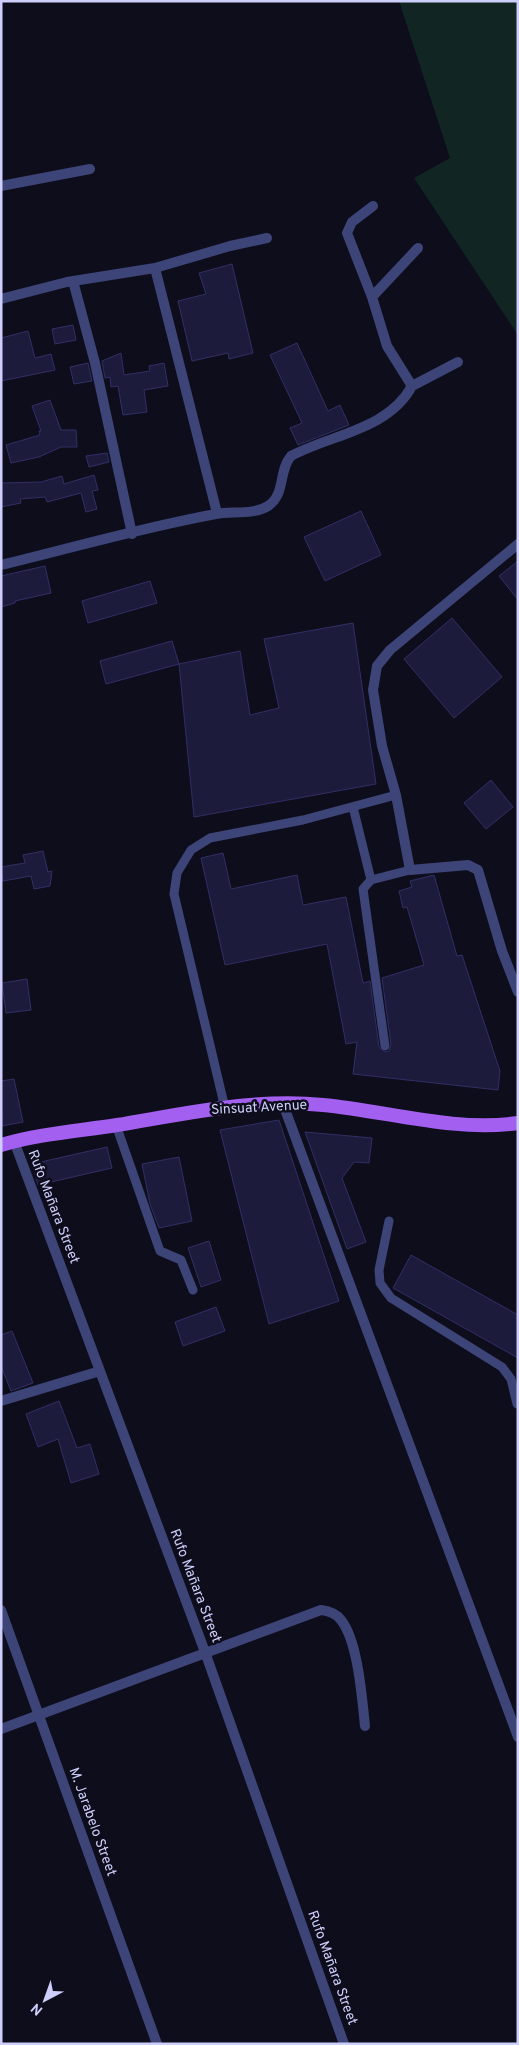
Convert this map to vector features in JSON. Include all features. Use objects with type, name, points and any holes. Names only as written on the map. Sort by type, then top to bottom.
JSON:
[{"type":"main road","name":"Sinsuat Avenue","points":[[8,1143],[225,1108],[283,1104],[322,1105],[454,1124],[494,1126],[518,1123]]},
{"type":"street","points":[[1,186],[90,169]]},
{"type":"street","points":[[373,206],[352,222],[347,233],[372,296],[387,346],[412,386]]},
{"type":"street","points":[[1,299],[73,281],[155,268],[267,238]]},
{"type":"street","points":[[372,296],[418,248]]},
{"type":"street","points":[[155,268],[217,513]]},
{"type":"street","points":[[73,281],[95,364],[132,534]]},
{"type":"street","points":[[1,565],[217,513],[266,507],[279,494],[286,465],[291,456],[374,422],[393,410],[407,395],[412,386],[458,362]]},
{"type":"street","points":[[518,544],[390,650],[377,666],[374,680],[374,698],[382,746],[396,795],[410,870],[468,865],[478,870],[502,951],[518,992]]},
{"type":"street","points":[[283,1104],[518,1737]]},
{"type":"street","name":"Rufo Mañara Street","points":[[8,1143],[100,1370],[205,1652],[344,2044]]},
{"type":"street","points":[[1,1401],[100,1370]]},
{"type":"street","name":"M. Jarabelo Street","points":[[1,1610],[157,2044]]},
{"type":"street","points":[[1,1729],[321,1610],[336,1615],[342,1621],[348,1636],[358,1673],[365,1726]]},
{"type":"lane","points":[[225,1108],[174,894],[177,873],[191,850],[210,838],[303,820],[396,795]]},
{"type":"lane","points":[[353,806],[371,880]]},
{"type":"lane","points":[[385,1046],[363,889],[371,880],[410,870]]},
{"type":"lane","points":[[116,1125],[160,1251],[181,1260],[193,1290]]},
{"type":"lane","points":[[389,1221],[378,1277],[383,1289],[402,1307],[502,1367],[511,1379],[517,1404]]},
{"type":"green space","points":[[399,1],[518,1],[518,335],[414,178],[450,158]]},
{"type":"building","points":[[232,264],[253,353],[229,359],[228,353],[192,361],[178,301],[206,294],[199,273]]},
{"type":"building","points":[[73,325],[76,340],[55,344],[52,329]]},
{"type":"building","points":[[28,331],[35,358],[51,354],[55,370],[1,381],[1,338]]},
{"type":"building","points":[[297,343],[328,411],[340,405],[349,425],[298,445],[290,428],[302,423],[270,355]]},
{"type":"building","points":[[121,353],[124,375],[150,371],[149,366],[164,363],[168,386],[144,390],[147,412],[123,415],[118,386],[111,387],[110,377],[105,378],[102,361]]},
{"type":"building","points":[[88,363],[92,381],[74,384],[70,367]]},
{"type":"building","points":[[50,400],[61,430],[76,430],[77,447],[61,447],[39,457],[11,463],[6,445],[40,435],[39,431],[41,431],[32,406]]},
{"type":"building","points":[[107,453],[109,462],[89,467],[86,456]]},
{"type":"building","points":[[94,475],[98,490],[92,491],[97,509],[86,512],[81,493],[47,502],[45,497],[20,499],[21,503],[1,507],[1,483],[41,482],[62,476],[64,484]]},
{"type":"building","points":[[361,511],[381,555],[325,581],[304,537]]},
{"type":"building","points":[[518,561],[518,600],[499,576]]},
{"type":"building","points":[[45,566],[51,593],[15,601],[15,603],[1,607],[1,576]]},
{"type":"building","points":[[150,581],[157,603],[88,623],[82,601]]},
{"type":"building","points":[[452,618],[502,677],[454,718],[404,659]]},
{"type":"building","points":[[353,623],[376,784],[194,817],[179,664],[240,651],[250,715],[279,708],[264,639]]},
{"type":"building","points":[[172,641],[179,664],[106,684],[100,661]]},
{"type":"building","points":[[491,780],[513,807],[486,829],[464,803]]},
{"type":"building","points":[[43,851],[48,872],[52,871],[50,886],[34,889],[31,876],[3,881],[1,867],[25,863],[23,855]]},
{"type":"building","points":[[223,853],[231,889],[297,875],[303,905],[346,897],[363,983],[370,981],[379,1047],[385,1052],[389,1051],[391,1045],[382,978],[424,965],[407,907],[403,908],[399,891],[412,887],[410,881],[434,875],[457,956],[462,955],[500,1071],[498,1090],[353,1074],[357,1042],[346,1044],[327,944],[225,965],[201,858]]},
{"type":"building","points":[[27,979],[31,1010],[6,1013],[2,983]]},
{"type":"building","points":[[14,1079],[23,1122],[2,1126],[1,1081]]},
{"type":"building","points":[[279,1120],[339,1301],[269,1324],[220,1130]]},
{"type":"building","points":[[305,1132],[372,1138],[369,1163],[354,1162],[342,1178],[366,1242],[347,1249]]},
{"type":"building","points":[[107,1147],[112,1168],[38,1185],[32,1164]]},
{"type":"building","points":[[179,1157],[192,1221],[159,1228],[150,1204],[142,1164]]},
{"type":"building","points":[[209,1241],[221,1280],[201,1287],[188,1248]]},
{"type":"building","points":[[411,1255],[518,1315],[518,1358],[393,1288]]},
{"type":"building","points":[[216,1307],[225,1331],[183,1346],[175,1322]]},
{"type":"building","points":[[12,1331],[33,1383],[11,1391],[1,1366],[1,1335]]},
{"type":"building","points":[[59,1401],[77,1448],[90,1444],[99,1474],[71,1483],[58,1439],[38,1447],[26,1414]]}]
